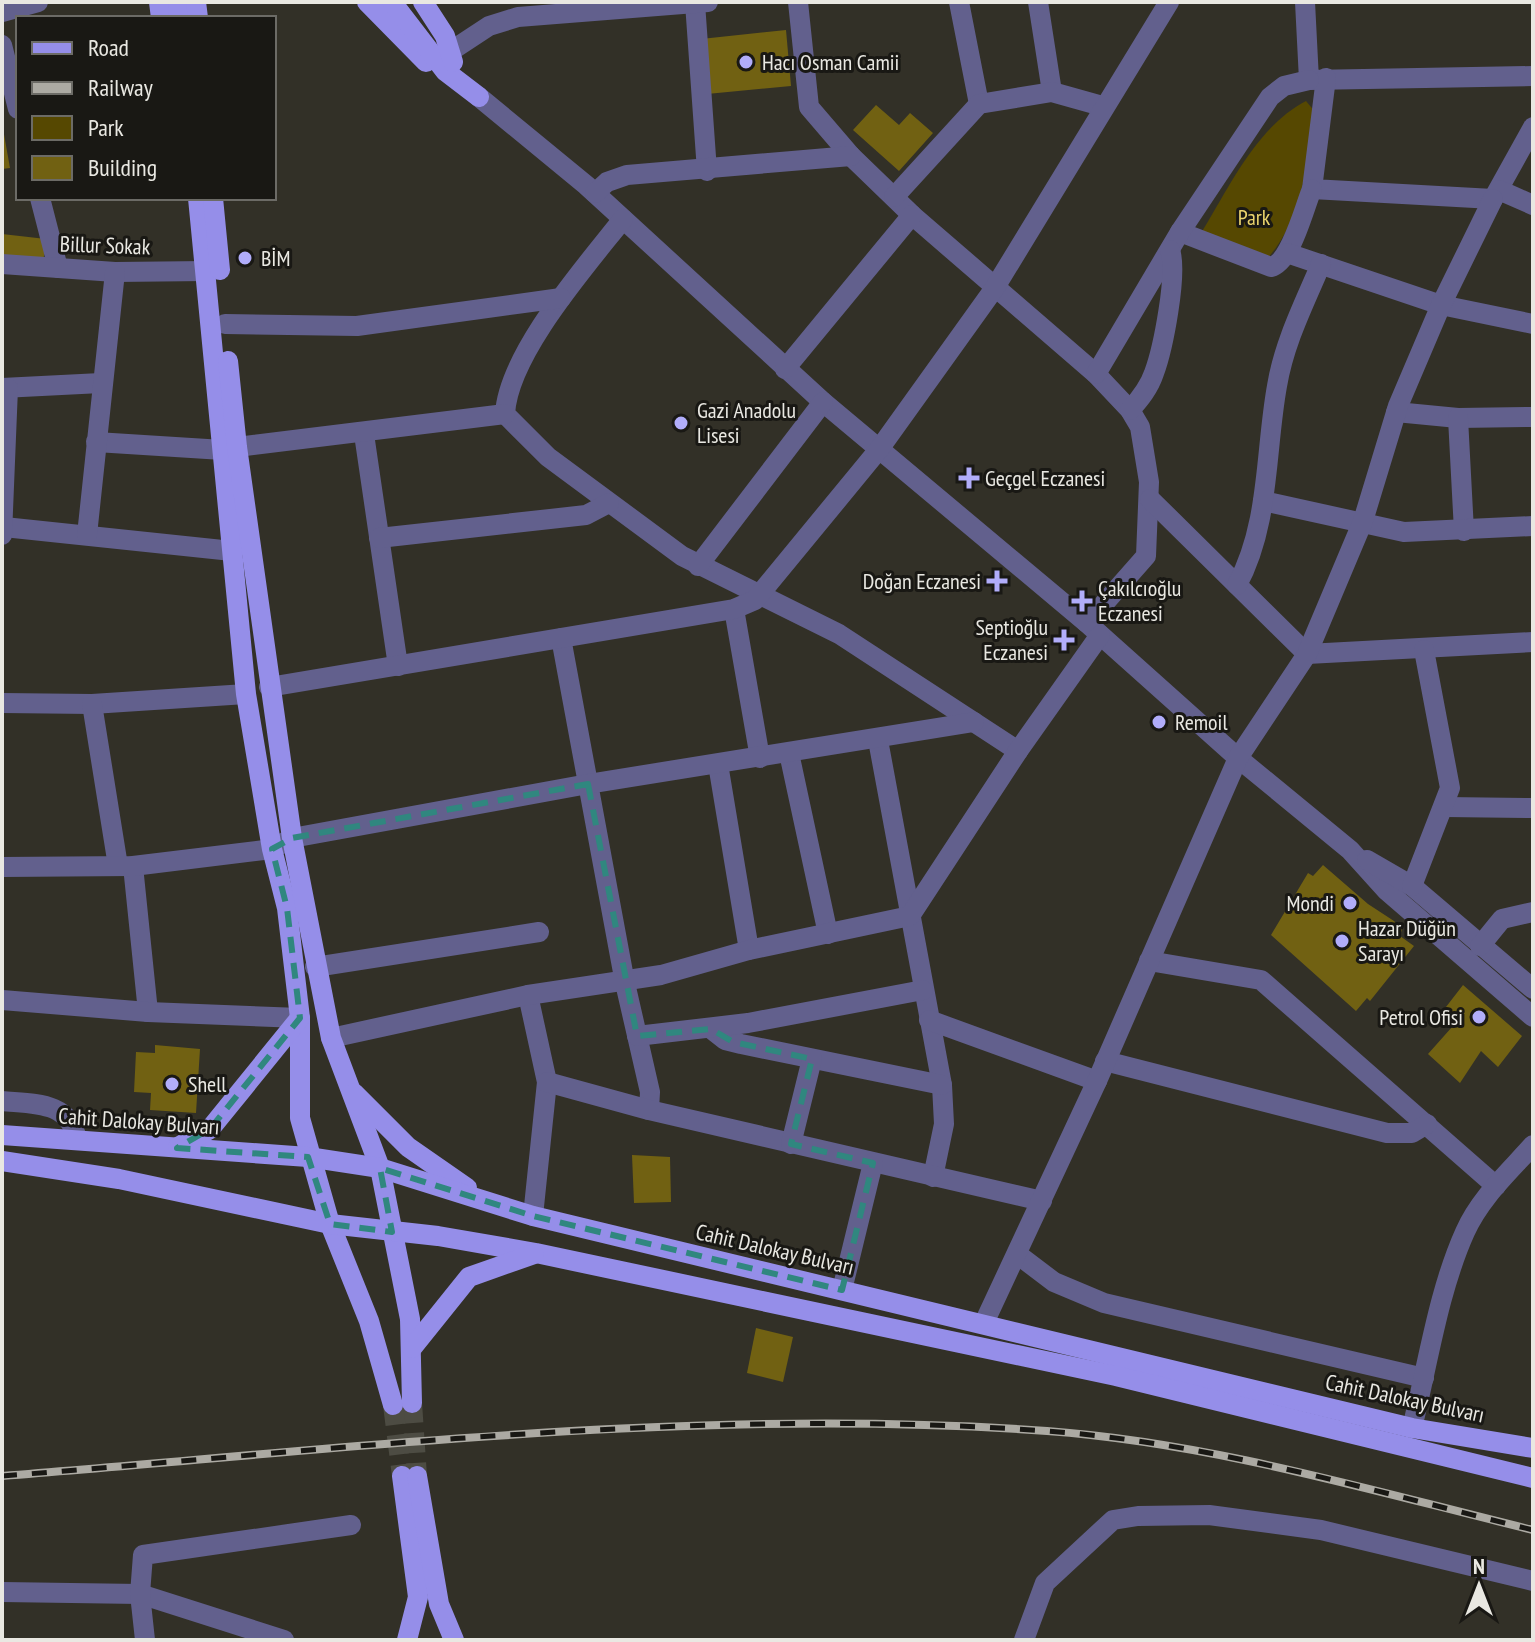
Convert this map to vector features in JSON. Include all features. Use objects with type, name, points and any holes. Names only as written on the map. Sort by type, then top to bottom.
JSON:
[{"type":"main road","points":[[367,2],[422,59],[450,61]]},
{"type":"main road","points":[[392,2],[450,61]]},
{"type":"main road","points":[[406,2],[479,97]]},
{"type":"main road","points":[[423,2],[450,61]]},
{"type":"main road","points":[[187,200],[195,254],[207,271]]},
{"type":"main road","points":[[198,200],[230,448],[315,967],[331,1038],[380,1168],[410,1319],[412,1348],[403,1404],[330,1224],[308,1157],[300,1118],[300,1018],[287,908],[272,849],[246,694],[232,551],[230,448],[225,324],[213,200]]},
{"type":"main road","points":[[177,1148],[210,1129],[300,1018]]},
{"type":"main road","points":[[349,1089],[408,1147],[484,1199]]},
{"type":"main road","name":"Cahit Dalokay Bulvarı","points":[[2,1135],[308,1157],[380,1168],[533,1216],[1412,1428],[1533,1448]]},
{"type":"main road","name":"Cahit Dalokay Bulvarı","points":[[2,1161],[119,1179],[330,1224],[536,1253],[1116,1376],[1533,1478]]},
{"type":"main road","points":[[412,1348],[469,1277],[536,1253]]},
{"type":"main road","points":[[407,1640],[418,1597],[410,1476],[439,1604],[454,1640]]},
{"type":"street","points":[[2,12],[38,2]]},
{"type":"street","points":[[450,61],[489,26],[518,9],[708,2]]},
{"type":"street","points":[[331,1038],[528,995],[625,983],[749,950],[910,916],[1094,629],[1146,556],[1150,499],[1145,448],[1140,427],[1130,410],[1096,374],[912,215],[851,156],[809,107],[798,2]]},
{"type":"street","points":[[959,2],[979,104]]},
{"type":"street","points":[[1038,2],[1052,92]]},
{"type":"street","points":[[269,687],[734,609],[762,594],[880,448],[994,289],[1102,106],[1169,2]]},
{"type":"street","points":[[1175,241],[1271,267],[1277,266],[1287,253],[1312,189],[1317,79],[1305,2]]},
{"type":"street","points":[[695,3],[707,171]]},
{"type":"street","points":[[2,45],[16,101]]},
{"type":"street","points":[[1096,374],[1175,241],[1270,97],[1284,86],[1317,79],[1533,76]]},
{"type":"street","points":[[894,197],[979,104],[1052,92],[1102,106]]},
{"type":"street","points":[[479,97],[595,193],[823,402],[1094,629],[1238,758],[1350,850],[1387,891],[1533,1017]]},
{"type":"street","points":[[984,1323],[1097,1081],[1238,758],[1307,654],[1363,521],[1396,412],[1441,305],[1533,127]]},
{"type":"street","points":[[595,193],[607,182],[627,175],[707,171],[851,156]]},
{"type":"street","points":[[1312,189],[1496,195],[1533,205]]},
{"type":"street","points":[[41,200],[58,268]]},
{"type":"street","points":[[785,369],[912,215]]},
{"type":"street","points":[[505,414],[514,378],[561,298],[623,219]]},
{"type":"street","points":[[1130,410],[1149,385],[1157,361],[1175,241]]},
{"type":"street","points":[[1287,253],[1441,305],[1533,324]]},
{"type":"street","name":"Billur Sokak","points":[[2,264],[115,272],[207,271]]},
{"type":"street","points":[[1237,585],[1253,547],[1263,501],[1280,370],[1321,264]]},
{"type":"street","points":[[87,535],[115,272]]},
{"type":"street","points":[[225,324],[357,326],[561,298]]},
{"type":"street","points":[[101,383],[5,388],[3,531],[87,535],[232,551]]},
{"type":"street","points":[[698,566],[823,402]]},
{"type":"street","points":[[1396,412],[1458,418],[1533,417]]},
{"type":"street","points":[[96,442],[230,448],[364,434],[505,414]]},
{"type":"street","points":[[505,414],[548,457],[698,566],[762,594],[839,634],[1018,751]]},
{"type":"street","points":[[1458,418],[1464,531]]},
{"type":"street","points":[[364,434],[398,666]]},
{"type":"street","points":[[1150,499],[1307,654],[1533,642]]},
{"type":"street","points":[[1263,501],[1404,532],[1533,526]]},
{"type":"street","points":[[379,538],[586,515],[609,503]]},
{"type":"street","points":[[734,609],[760,758]]},
{"type":"street","points":[[561,638],[625,983],[650,1092],[649,1110]]},
{"type":"street","points":[[1412,886],[1450,788],[1424,650]]},
{"type":"street","points":[[2,703],[92,704],[246,694]]},
{"type":"street","points":[[92,704],[125,866],[148,1012]]},
{"type":"street","points":[[2,867],[125,866],[272,849],[292,838],[588,784],[878,740],[974,722]]},
{"type":"street","points":[[878,740],[942,1085],[944,1124],[933,1177]]},
{"type":"street","points":[[789,753],[828,934]]},
{"type":"street","points":[[718,764],[749,950]]},
{"type":"street","points":[[1445,807],[1533,808]]},
{"type":"street","points":[[1350,850],[1412,886],[1533,989]]},
{"type":"street","points":[[1480,946],[1502,919],[1533,912]]},
{"type":"street","points":[[315,967],[539,932]]},
{"type":"street","points":[[1149,961],[1261,980],[1496,1186]]},
{"type":"street","points":[[637,1036],[711,1029],[923,990]]},
{"type":"street","points":[[528,995],[547,1082],[533,1216]]},
{"type":"street","points":[[2,1000],[148,1012],[300,1018]]},
{"type":"street","points":[[929,1020],[1097,1081]]},
{"type":"street","points":[[711,1029],[725,1040],[741,1044],[942,1085]]},
{"type":"street","points":[[791,1144],[812,1059]]},
{"type":"street","points":[[1105,1061],[1387,1133],[1412,1133],[1427,1124]]},
{"type":"street","points":[[547,1082],[649,1110],[1042,1201]]},
{"type":"street","points":[[2,1101],[57,1109],[72,1125],[77,1140]]},
{"type":"street","points":[[1412,1428],[1451,1270],[1465,1231],[1496,1186],[1533,1145]]},
{"type":"street","points":[[842,1290],[873,1163]]},
{"type":"street","points":[[1017,1254],[1054,1282],[1104,1303],[1424,1378]]},
{"type":"street","points":[[1024,1640],[1045,1583],[1113,1520],[1138,1516],[1209,1515],[1321,1530],[1533,1581]]},
{"type":"street","points":[[145,1640],[140,1594],[143,1555],[351,1525]]},
{"type":"street","points":[[2,1592],[140,1594],[284,1640]]},
{"type":"highlighted area","points":[[588,784],[637,1036],[711,1029],[733,1042],[812,1059],[791,1144],[873,1163],[842,1290],[533,1216],[380,1168],[392,1232],[330,1224],[308,1157],[177,1148],[210,1129],[300,1018],[287,908],[272,849],[292,838]]},
{"type":"green space","name":"Park","points":[[1306,101],[1316,113],[1306,172],[1288,227],[1266,260],[1200,235],[1258,142],[1288,112]]},
{"type":"building","name":"Hacı Osman Camii","points":[[786,30],[791,86],[707,94],[701,39]]},
{"type":"building","points":[[876,105],[899,125],[910,113],[933,133],[899,171],[853,130]]},
{"type":"building","points":[[2,123],[10,168],[2,169]]},
{"type":"building","points":[[2,234],[46,239],[43,264],[2,260]]},
{"type":"building","name":"Hazar Düğün Sarayı","points":[[1323,865],[1368,904],[1394,921],[1402,929],[1400,936],[1414,946],[1370,1001],[1367,998],[1356,1011],[1271,935],[1308,873],[1313,876]]},
{"type":"building","points":[[1463,985],[1522,1036],[1498,1067],[1481,1051],[1460,1083],[1428,1054],[1452,1027],[1439,1016]]},
{"type":"building","points":[[155,1045],[200,1049],[196,1113],[150,1110],[151,1093],[134,1092],[136,1052],[155,1053]]},
{"type":"building","points":[[632,1155],[670,1157],[671,1202],[634,1203]]},
{"type":"building","points":[[756,1328],[793,1337],[783,1382],[747,1373]]},
{"type":"tunnel","points":[[412,1403],[417,1476]]},
{"type":"tunnel","points":[[393,1405],[402,1476]]},
{"type":"railway","points":[[2,1476],[524,1434],[655,1427],[916,1425],[1047,1431],[1170,1446],[1292,1470],[1533,1530]]},
{"type":"place","name":"Hacı Osman Camii","points":[[746,62]]},
{"type":"place","name":"BİM","points":[[245,258]]},
{"type":"place","name":"Gazi Anadolu Lisesi","points":[[681,423]]},
{"type":"place","name":"Geçgel Eczanesi","points":[[969,478]]},
{"type":"place","name":"Doğan Eczanesi","points":[[997,581]]},
{"type":"place","name":"Çakılcıoğlu Eczanesi","points":[[1082,601]]},
{"type":"place","name":"Septioğlu Eczanesi","points":[[1064,640]]},
{"type":"place","name":"Remoil","points":[[1159,722]]},
{"type":"place","name":"Mondi","points":[[1350,903]]},
{"type":"place","name":"Hazar Düğün Sarayı","points":[[1342,941]]},
{"type":"place","name":"Petrol Ofisi","points":[[1479,1017]]},
{"type":"place","name":"Shell","points":[[172,1084]]}]
